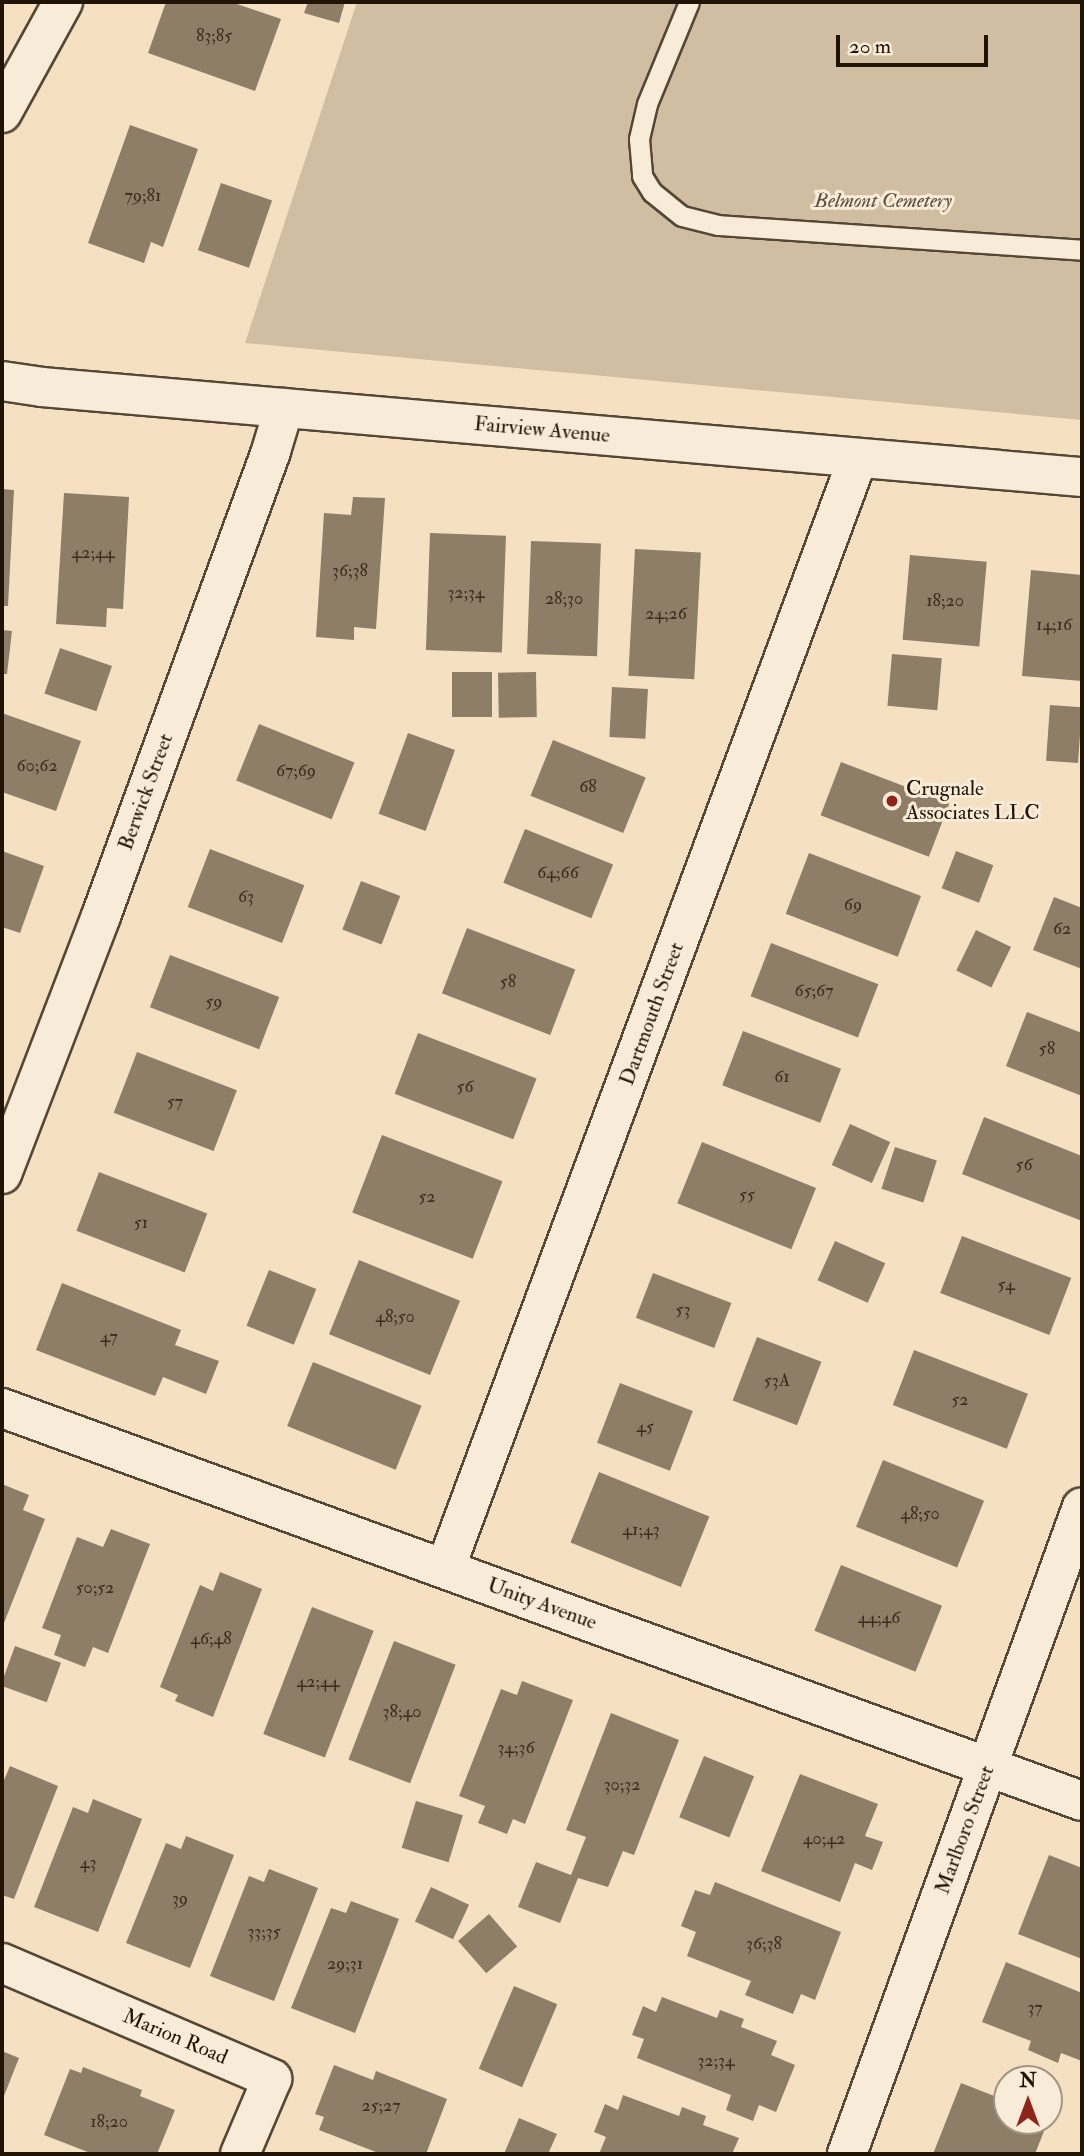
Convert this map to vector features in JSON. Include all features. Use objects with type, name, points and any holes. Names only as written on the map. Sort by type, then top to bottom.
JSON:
[{"type":"street","points":[[2,113],[63,2]]},
{"type":"street","name":"Fairview Avenue","points":[[2,380],[42,387],[1082,477]]},
{"type":"street","name":"Berwick Street","points":[[2,1174],[124,852],[271,451],[284,408]]},
{"type":"street","name":"Dartmouth Street","points":[[445,1569],[858,458]]},
{"type":"street","name":"Unity Avenue","points":[[2,1408],[1082,1801]]},
{"type":"street","name":"Marlboro Street","points":[[848,2154],[1082,1507]]},
{"type":"street","name":"Marion Road","points":[[2,1963],[272,2079],[240,2154]]},
{"type":"lane","points":[[689,2],[642,121],[639,158],[642,176],[664,204],[701,223],[1082,250]]},
{"type":"green space","name":"Belmont Cemetery","points":[[357,2],[1082,2],[1082,420],[245,343]]},
{"type":"building","points":[[166,2],[231,2],[281,19],[255,91],[148,53]]},
{"type":"building","points":[[308,2],[345,2],[339,23],[304,13]]},
{"type":"building","points":[[130,125],[198,149],[163,247],[151,242],[144,263],[88,243]]},
{"type":"building","points":[[221,183],[272,201],[249,268],[198,250]]},
{"type":"building","points":[[2,489],[14,490],[8,606],[2,606]]},
{"type":"building","points":[[64,493],[129,497],[123,609],[107,608],[106,627],[56,624]]},
{"type":"building","points":[[353,497],[385,498],[376,629],[354,627],[354,640],[316,637],[324,513],[351,515]]},
{"type":"building","points":[[430,533],[506,536],[502,653],[426,650]]},
{"type":"building","points":[[531,541],[601,543],[597,656],[527,654]]},
{"type":"building","points":[[635,549],[701,552],[694,679],[628,676]]},
{"type":"building","points":[[910,555],[987,562],[979,646],[903,640]]},
{"type":"building","points":[[1031,570],[1082,575],[1082,681],[1022,676]]},
{"type":"building","points":[[2,630],[12,631],[7,674],[2,674]]},
{"type":"building","points":[[60,648],[112,666],[96,711],[44,693]]},
{"type":"building","points":[[892,654],[942,658],[937,710],[887,706]]},
{"type":"building","points":[[452,672],[492,672],[492,717],[452,717]]},
{"type":"building","points":[[536,672],[537,717],[499,718],[498,673]]},
{"type":"building","points":[[612,687],[648,689],[645,739],[609,737]]},
{"type":"building","points":[[1050,705],[1082,707],[1078,763],[1046,761]]},
{"type":"building","points":[[2,713],[81,741],[56,811],[2,792]]},
{"type":"building","points":[[259,724],[354,763],[332,819],[236,781]]},
{"type":"building","points":[[408,733],[455,750],[426,831],[379,814]]},
{"type":"building","points":[[553,740],[646,777],[623,833],[531,796]]},
{"type":"building","points":[[841,762],[949,804],[929,857],[821,815]]},
{"type":"building","points":[[525,829],[613,865],[591,918],[503,883]]},
{"type":"building","points":[[210,849],[304,885],[282,943],[188,907]]},
{"type":"building","points":[[2,851],[44,866],[20,933],[2,927]]},
{"type":"building","points":[[956,851],[993,865],[979,903],[942,888]]},
{"type":"building","points":[[809,853],[921,896],[898,957],[786,914]]},
{"type":"building","points":[[361,881],[400,896],[382,945],[342,930]]},
{"type":"building","points":[[1054,897],[1082,908],[1082,969],[1033,950]]},
{"type":"building","points":[[467,928],[575,970],[550,1035],[442,993]]},
{"type":"building","points":[[976,930],[1011,947],[991,988],[956,970]]},
{"type":"building","points":[[771,943],[878,984],[858,1037],[751,996]]},
{"type":"building","points":[[170,955],[279,997],[259,1049],[150,1007]]},
{"type":"building","points":[[1027,1012],[1082,1033],[1082,1096],[1006,1066]]},
{"type":"building","points":[[743,1031],[841,1069],[820,1123],[722,1085]]},
{"type":"building","points":[[418,1033],[537,1079],[513,1139],[395,1094]]},
{"type":"building","points":[[137,1052],[237,1090],[214,1151],[114,1113]]},
{"type":"building","points":[[984,1117],[1082,1156],[1082,1221],[962,1174]]},
{"type":"building","points":[[850,1124],[890,1142],[872,1183],[832,1165]]},
{"type":"building","points":[[382,1135],[502,1181],[473,1259],[352,1212]]},
{"type":"building","points":[[702,1142],[816,1188],[791,1249],[677,1203]]},
{"type":"building","points":[[895,1147],[937,1161],[923,1202],[881,1189]]},
{"type":"building","points":[[99,1172],[207,1214],[185,1272],[76,1231]]},
{"type":"building","points":[[962,1236],[1071,1278],[1049,1335],[940,1293]]},
{"type":"building","points":[[835,1241],[885,1263],[868,1303],[818,1280]]},
{"type":"building","points":[[359,1260],[460,1301],[430,1375],[329,1334]]},
{"type":"building","points":[[269,1270],[316,1289],[294,1345],[247,1326]]},
{"type":"building","points":[[653,1273],[731,1303],[714,1348],[636,1318]]},
{"type":"building","points":[[62,1283],[181,1330],[175,1345],[219,1361],[206,1394],[163,1377],[155,1396],[36,1350]]},
{"type":"building","points":[[757,1337],[821,1362],[797,1425],[733,1400]]},
{"type":"building","points":[[914,1350],[1028,1394],[1007,1449],[893,1405]]},
{"type":"building","points":[[313,1362],[421,1406],[396,1470],[287,1426]]},
{"type":"building","points":[[620,1383],[693,1411],[670,1471],[597,1443]]},
{"type":"building","points":[[883,1460],[984,1501],[957,1568],[856,1527]]},
{"type":"building","points":[[599,1472],[709,1517],[681,1587],[571,1542]]},
{"type":"building","points":[[2,1484],[29,1495],[23,1510],[45,1519],[2,1628]]},
{"type":"building","points":[[111,1529],[150,1544],[108,1653],[93,1647],[85,1667],[54,1655],[61,1635],[42,1628],[77,1537],[103,1547]]},
{"type":"building","points":[[841,1565],[942,1606],[915,1672],[814,1631]]},
{"type":"building","points":[[220,1572],[262,1589],[213,1717],[175,1701],[178,1695],[160,1687],[200,1585],[213,1591]]},
{"type":"building","points":[[312,1607],[374,1631],[325,1758],[263,1734]]},
{"type":"building","points":[[394,1641],[456,1665],[410,1783],[348,1760]]},
{"type":"building","points":[[15,1646],[61,1663],[47,1702],[2,1686]]},
{"type":"building","points":[[522,1681],[573,1700],[525,1824],[513,1819],[507,1834],[478,1823],[485,1806],[459,1796],[501,1689],[517,1695]]},
{"type":"building","points":[[611,1713],[679,1740],[634,1855],[623,1851],[608,1887],[578,1878],[560,1923],[518,1907],[536,1862],[571,1875],[586,1837],[566,1830]]},
{"type":"building","points":[[704,1756],[754,1776],[729,1837],[679,1817]]},
{"type":"building","points":[[10,1766],[58,1786],[14,1899],[2,1895],[2,1779],[4,1780]]},
{"type":"building","points":[[800,1774],[878,1804],[865,1836],[883,1842],[872,1870],[855,1863],[840,1902],[761,1871]]},
{"type":"building","points":[[93,1799],[142,1819],[98,1932],[34,1907],[73,1807],[88,1813]]},
{"type":"building","points":[[416,1801],[463,1815],[449,1862],[402,1848]]},
{"type":"building","points":[[186,1836],[234,1855],[190,1968],[126,1943],[166,1843],[181,1849]]},
{"type":"building","points":[[1049,1855],[1082,1868],[1082,1959],[1018,1934]]},
{"type":"building","points":[[269,1869],[318,1888],[274,2001],[210,1976],[249,1876],[264,1882]]},
{"type":"building","points":[[715,1882],[841,1932],[815,2000],[801,1994],[793,2014],[745,1995],[751,1981],[687,1956],[696,1932],[681,1926],[695,1890],[710,1895]]},
{"type":"building","points":[[431,1887],[469,1905],[453,1939],[415,1921]]},
{"type":"building","points":[[351,1901],[399,1919],[355,2033],[291,2008],[331,1908],[346,1913]]},
{"type":"building","points":[[489,1914],[517,1946],[486,1973],[458,1941]]},
{"type":"building","points":[[1006,1962],[1082,1993],[1082,2061],[1061,2053],[1058,2063],[1028,2050],[1031,2041],[982,2022]]},
{"type":"building","points":[[514,1986],[557,2004],[522,2087],[479,2069]]},
{"type":"building","points":[[662,1997],[717,2018],[720,2010],[744,2019],[741,2027],[777,2041],[771,2055],[795,2065],[776,2112],[759,2105],[753,2121],[726,2110],[731,2095],[637,2058],[644,2039],[632,2035],[643,2006],[656,2012]]},
{"type":"building","points":[[2,2051],[19,2058],[2,2101]]},
{"type":"building","points":[[334,2065],[373,2080],[376,2071],[447,2099],[426,2154],[381,2154],[319,2130],[324,2117],[315,2114]]},
{"type":"building","points":[[83,2067],[142,2090],[140,2096],[175,2110],[157,2154],[93,2154],[44,2135],[70,2069],[81,2073]]},
{"type":"building","points":[[961,2083],[993,2096],[993,2135],[1042,2135],[1035,2154],[933,2154]]},
{"type":"building","points":[[623,2095],[679,2116],[682,2107],[706,2116],[703,2125],[739,2138],[732,2154],[599,2154],[606,2137],[594,2132],[605,2104],[618,2110]]},
{"type":"building","points":[[519,2118],[557,2134],[548,2154],[504,2154]]},
{"type":"place","name":"Crugnale Associates LLC","points":[[892,801]]}]
